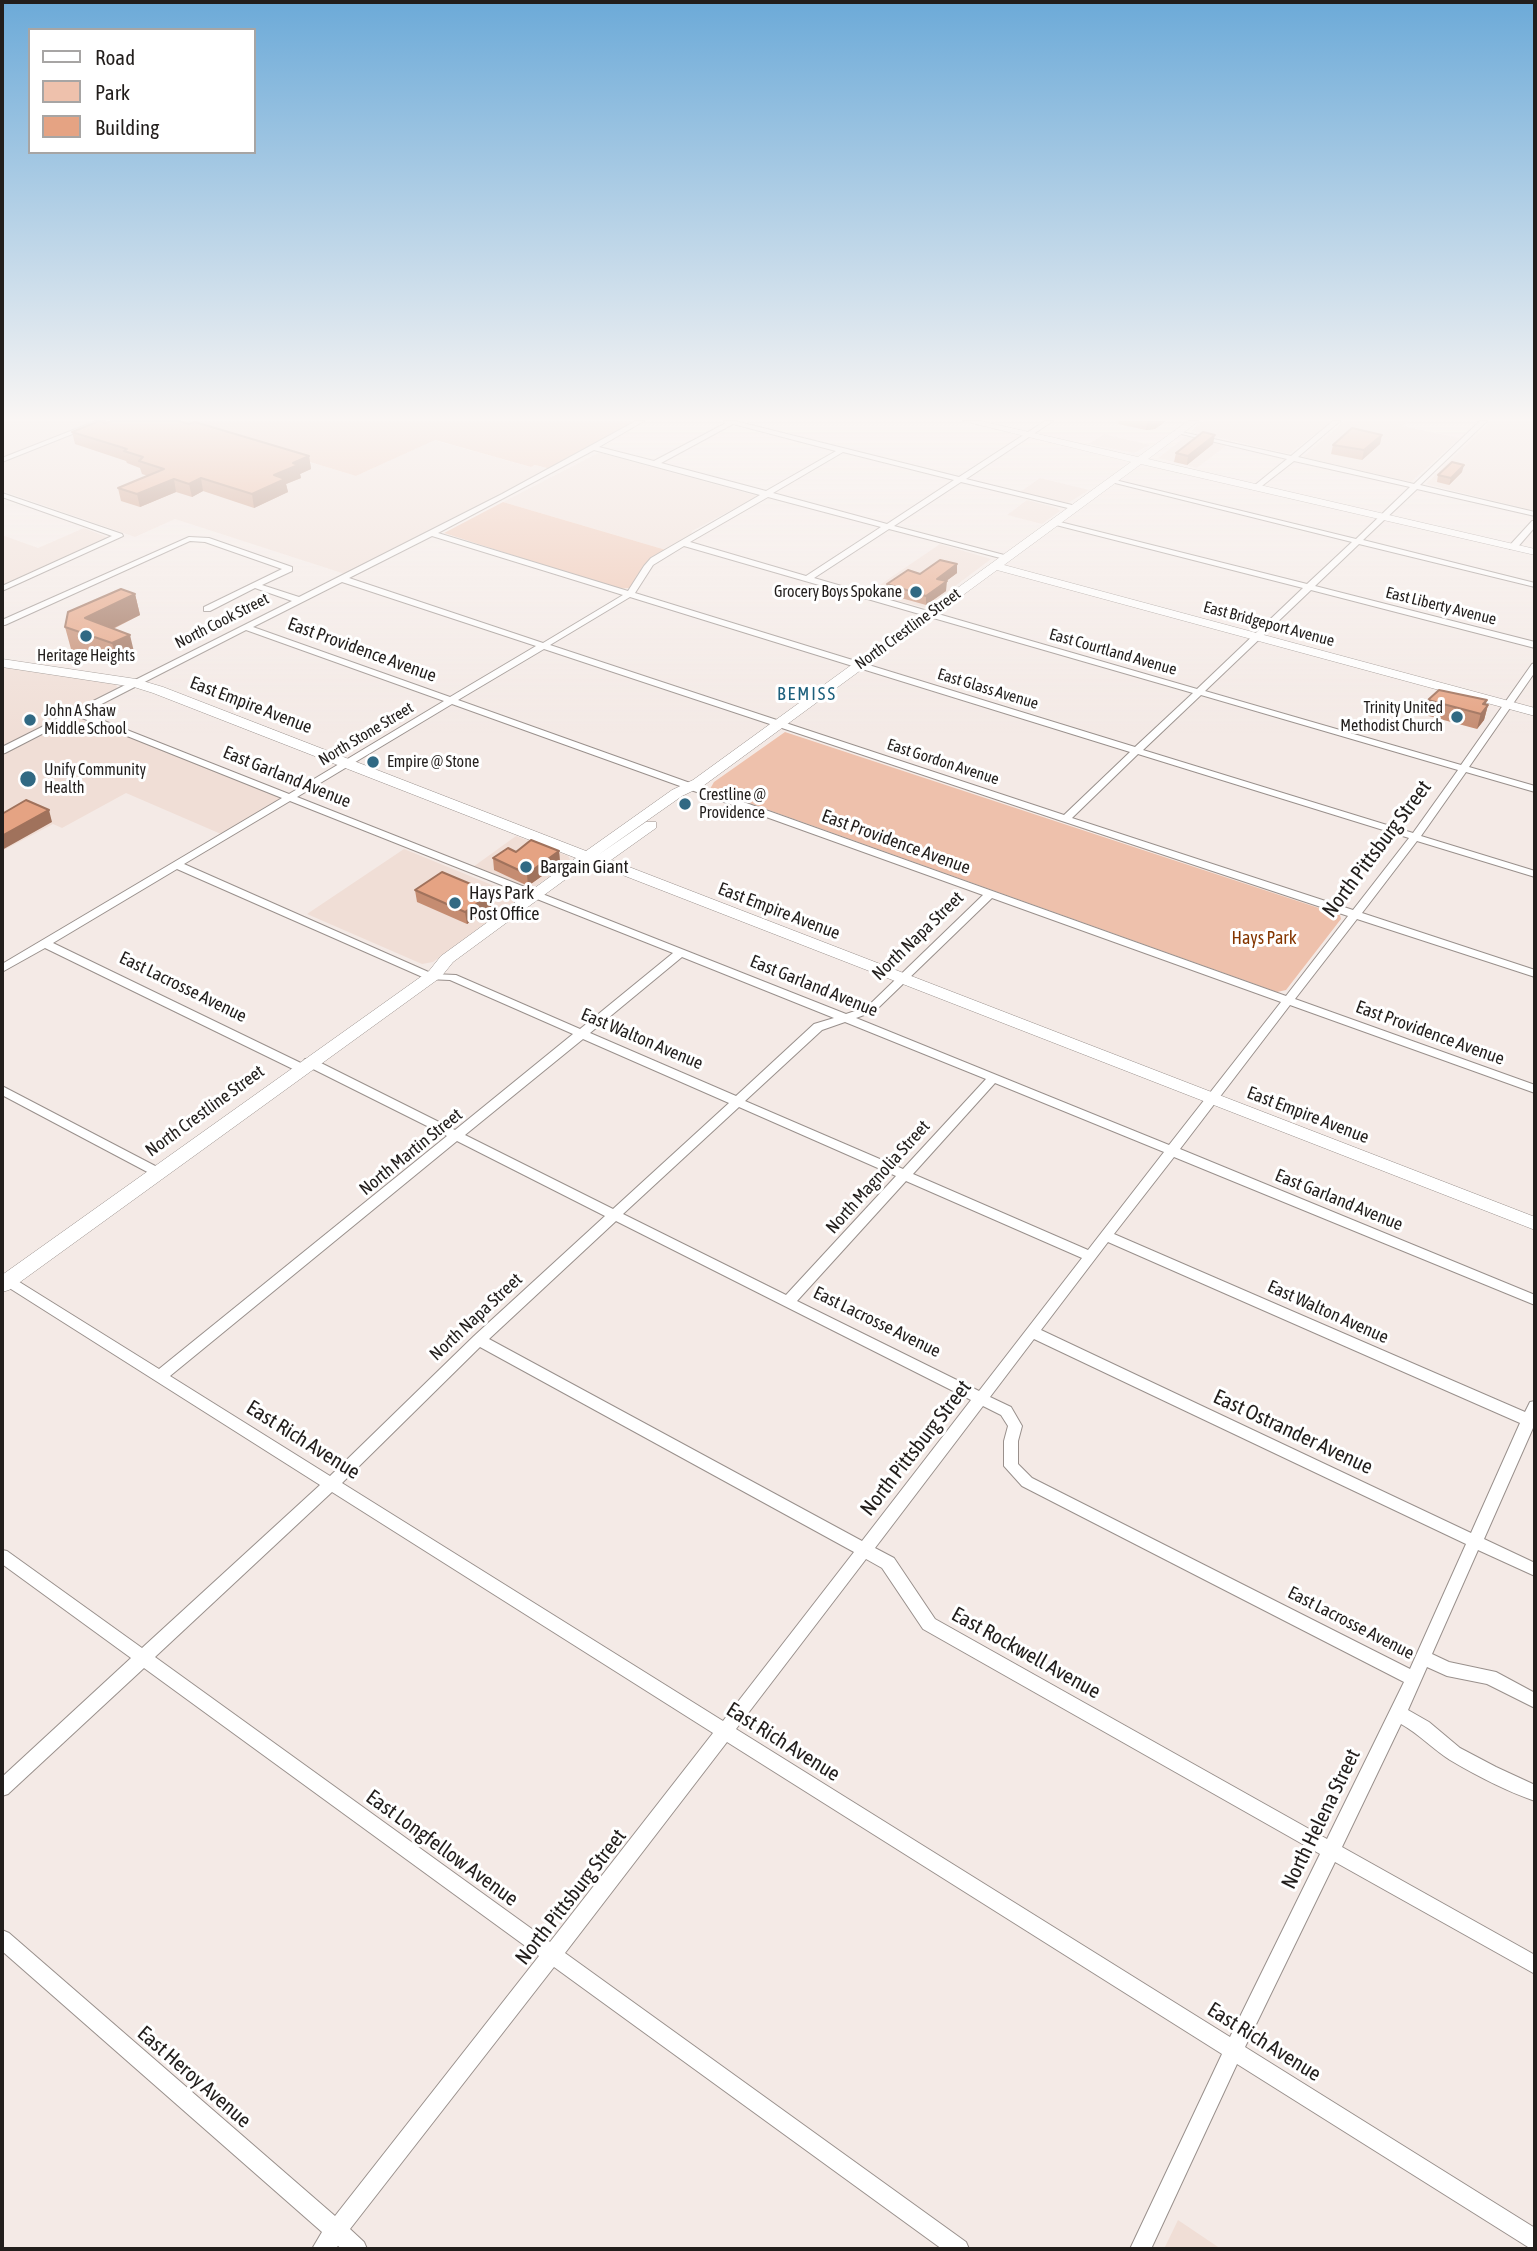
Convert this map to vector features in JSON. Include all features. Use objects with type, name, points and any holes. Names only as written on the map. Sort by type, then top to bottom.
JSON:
[{"type":"main road","name":"North Crestline Street","points":[[5,1283],[305,1065],[433,976],[447,959],[688,796],[691,788],[1049,526]]},
{"type":"main road","points":[[1424,526],[1535,552]]},
{"type":"main road","name":"East Bridgeport Avenue","points":[[999,562],[1257,637],[1535,712]]},
{"type":"main road","name":"East Empire Avenue","points":[[2,663],[136,683],[1535,1224]]},
{"type":"street","points":[[91,526],[120,536]]},
{"type":"street","name":"North Cook Street","points":[[2,751],[445,526]]},
{"type":"street","name":"North Stone Street","points":[[2,970],[630,594],[648,564],[713,526]]},
{"type":"street","points":[[807,579],[888,526]]},
{"type":"street","name":"East Bridgeport Avenue","points":[[888,526],[999,562]]},
{"type":"street","name":"East Liberty Avenue","points":[[1071,526],[1535,645]]},
{"type":"street","points":[[1298,526],[1535,584]]},
{"type":"street","points":[[1065,819],[1371,526]]},
{"type":"street","points":[[1513,547],[1532,526]]},
{"type":"street","name":"East Glass Avenue","points":[[431,533],[1535,874]]},
{"type":"street","points":[[2,589],[120,536]]},
{"type":"street","points":[[2,623],[189,539],[198,538],[289,569],[207,609]]},
{"type":"street","name":"East Courtland Avenue","points":[[684,543],[1535,789]]},
{"type":"street","points":[[2,576],[18,582]]},
{"type":"street","name":"East Gordon Avenue","points":[[342,579],[1535,974]]},
{"type":"street","points":[[256,586],[298,600]]},
{"type":"street","name":"East Providence Avenue","points":[[245,627],[1535,1089]]},
{"type":"street","name":"North Pittsburg Street","points":[[322,2249],[725,1733],[1211,1098],[1356,914],[1535,666]]},
{"type":"street","name":"East Garland Avenue","points":[[77,713],[845,1017],[1535,1300]]},
{"type":"street","name":"East Walton Avenue","points":[[177,865],[433,976],[452,977],[1090,1256]]},
{"type":"street","name":"North Napa Street","points":[[2,1788],[331,1484],[479,1340],[818,1027],[871,1009],[990,894]]},
{"type":"street","name":"East Lacrosse Avenue","points":[[46,944],[459,1136],[982,1398],[1006,1411],[1015,1426],[1011,1441],[1012,1466],[1027,1482],[1412,1678]]},
{"type":"street","name":"North Martin Street","points":[[160,1376],[459,1136],[682,952]]},
{"type":"street","name":"North Magnolia Street","points":[[788,1302],[994,1077]]},
{"type":"street","points":[[2,1090],[157,1172]]},
{"type":"street","name":"East Walton Avenue","points":[[1106,1236],[1533,1416]]},
{"type":"street","name":"East Rich Avenue","points":[[5,1283],[160,1376],[1535,2240]]},
{"type":"street","name":"East Ostrander Avenue","points":[[1032,1332],[1535,1570]]},
{"type":"street","name":"East Rockwell Avenue","points":[[479,1340],[888,1563],[903,1583],[912,1603],[929,1624],[1535,1965]]},
{"type":"street","name":"North Helena Street","points":[[1140,2249],[1398,1713],[1533,1416]]},
{"type":"street","name":"East Longfellow Avenue","points":[[2,1556],[959,2249]]},
{"type":"street","name":"East Lacrosse Avenue","points":[[1422,1657],[1447,1669],[1490,1677],[1535,1701]]},
{"type":"street","points":[[1398,1713],[1423,1727],[1454,1753],[1535,1793]]},
{"type":"street","name":"East Heroy Avenue","points":[[2,1939],[357,2249]]},
{"type":"shaded area","points":[[103,526],[159,526],[135,537]]},
{"type":"shaded area","points":[[197,526],[439,526],[345,574]]},
{"type":"shaded area","points":[[585,526],[701,526],[666,550]]},
{"type":"shaded area","points":[[84,528],[109,538],[2,586],[2,535],[38,548]]},
{"type":"shaded area","points":[[940,544],[991,559],[926,608],[868,593]]},
{"type":"shaded area","name":"John A Shaw Middle School","points":[[2,667],[114,682],[118,688],[2,748]]},
{"type":"shaded area","points":[[80,717],[281,798],[221,834],[126,793],[62,828],[53,824],[2,851],[2,755]]},
{"type":"shaded area","points":[[516,836],[568,856],[571,861],[533,888],[525,888],[473,867]]},
{"type":"shaded area","points":[[404,849],[514,894],[517,900],[433,962],[422,964],[307,914]]},
{"type":"shaded area","points":[[1178,2220],[1221,2249],[1164,2249]]},
{"type":"green space","points":[[457,526],[585,526],[666,550],[644,565],[631,588],[617,589],[444,533]]},
{"type":"green space","name":"Hays Park","points":[[785,732],[1340,915],[1341,919],[1286,990],[1277,992],[710,789],[714,782]]},
{"type":"building","points":[[940,560],[957,564],[937,579],[947,581],[926,596],[887,584],[908,570],[920,574]]},
{"type":"building","points":[[121,589],[135,594],[85,618],[130,635],[112,643],[65,627],[68,612]]},
{"type":"building","points":[[1439,690],[1487,700],[1483,704],[1488,705],[1481,714],[1428,700]]},
{"type":"building","points":[[26,800],[49,810],[2,836],[2,814]]},
{"type":"building","points":[[531,840],[559,851],[527,874],[493,858],[508,848],[516,852]]},
{"type":"building","points":[[442,872],[492,893],[465,912],[415,890]]},
{"type":"place","name":"Grocery Boys Spokane","points":[[916,592]]},
{"type":"place","name":"Heritage Heights","points":[[86,636]]},
{"type":"place","name":"Trinity United Methodist Church","points":[[1457,717]]},
{"type":"place","name":"John A Shaw Middle School","points":[[30,720]]},
{"type":"place","name":"Empire @ Stone","points":[[373,762]]},
{"type":"place","name":"Unify Community Health","points":[[28,779]]},
{"type":"place","name":"Crestline @ Providence","points":[[685,804]]},
{"type":"place","name":"Bargain Giant","points":[[526,867]]},
{"type":"place","name":"Hays Park Post Office","points":[[455,903]]},
{"type":"district","name":"BEMISS","points":[[807,694]]}]
